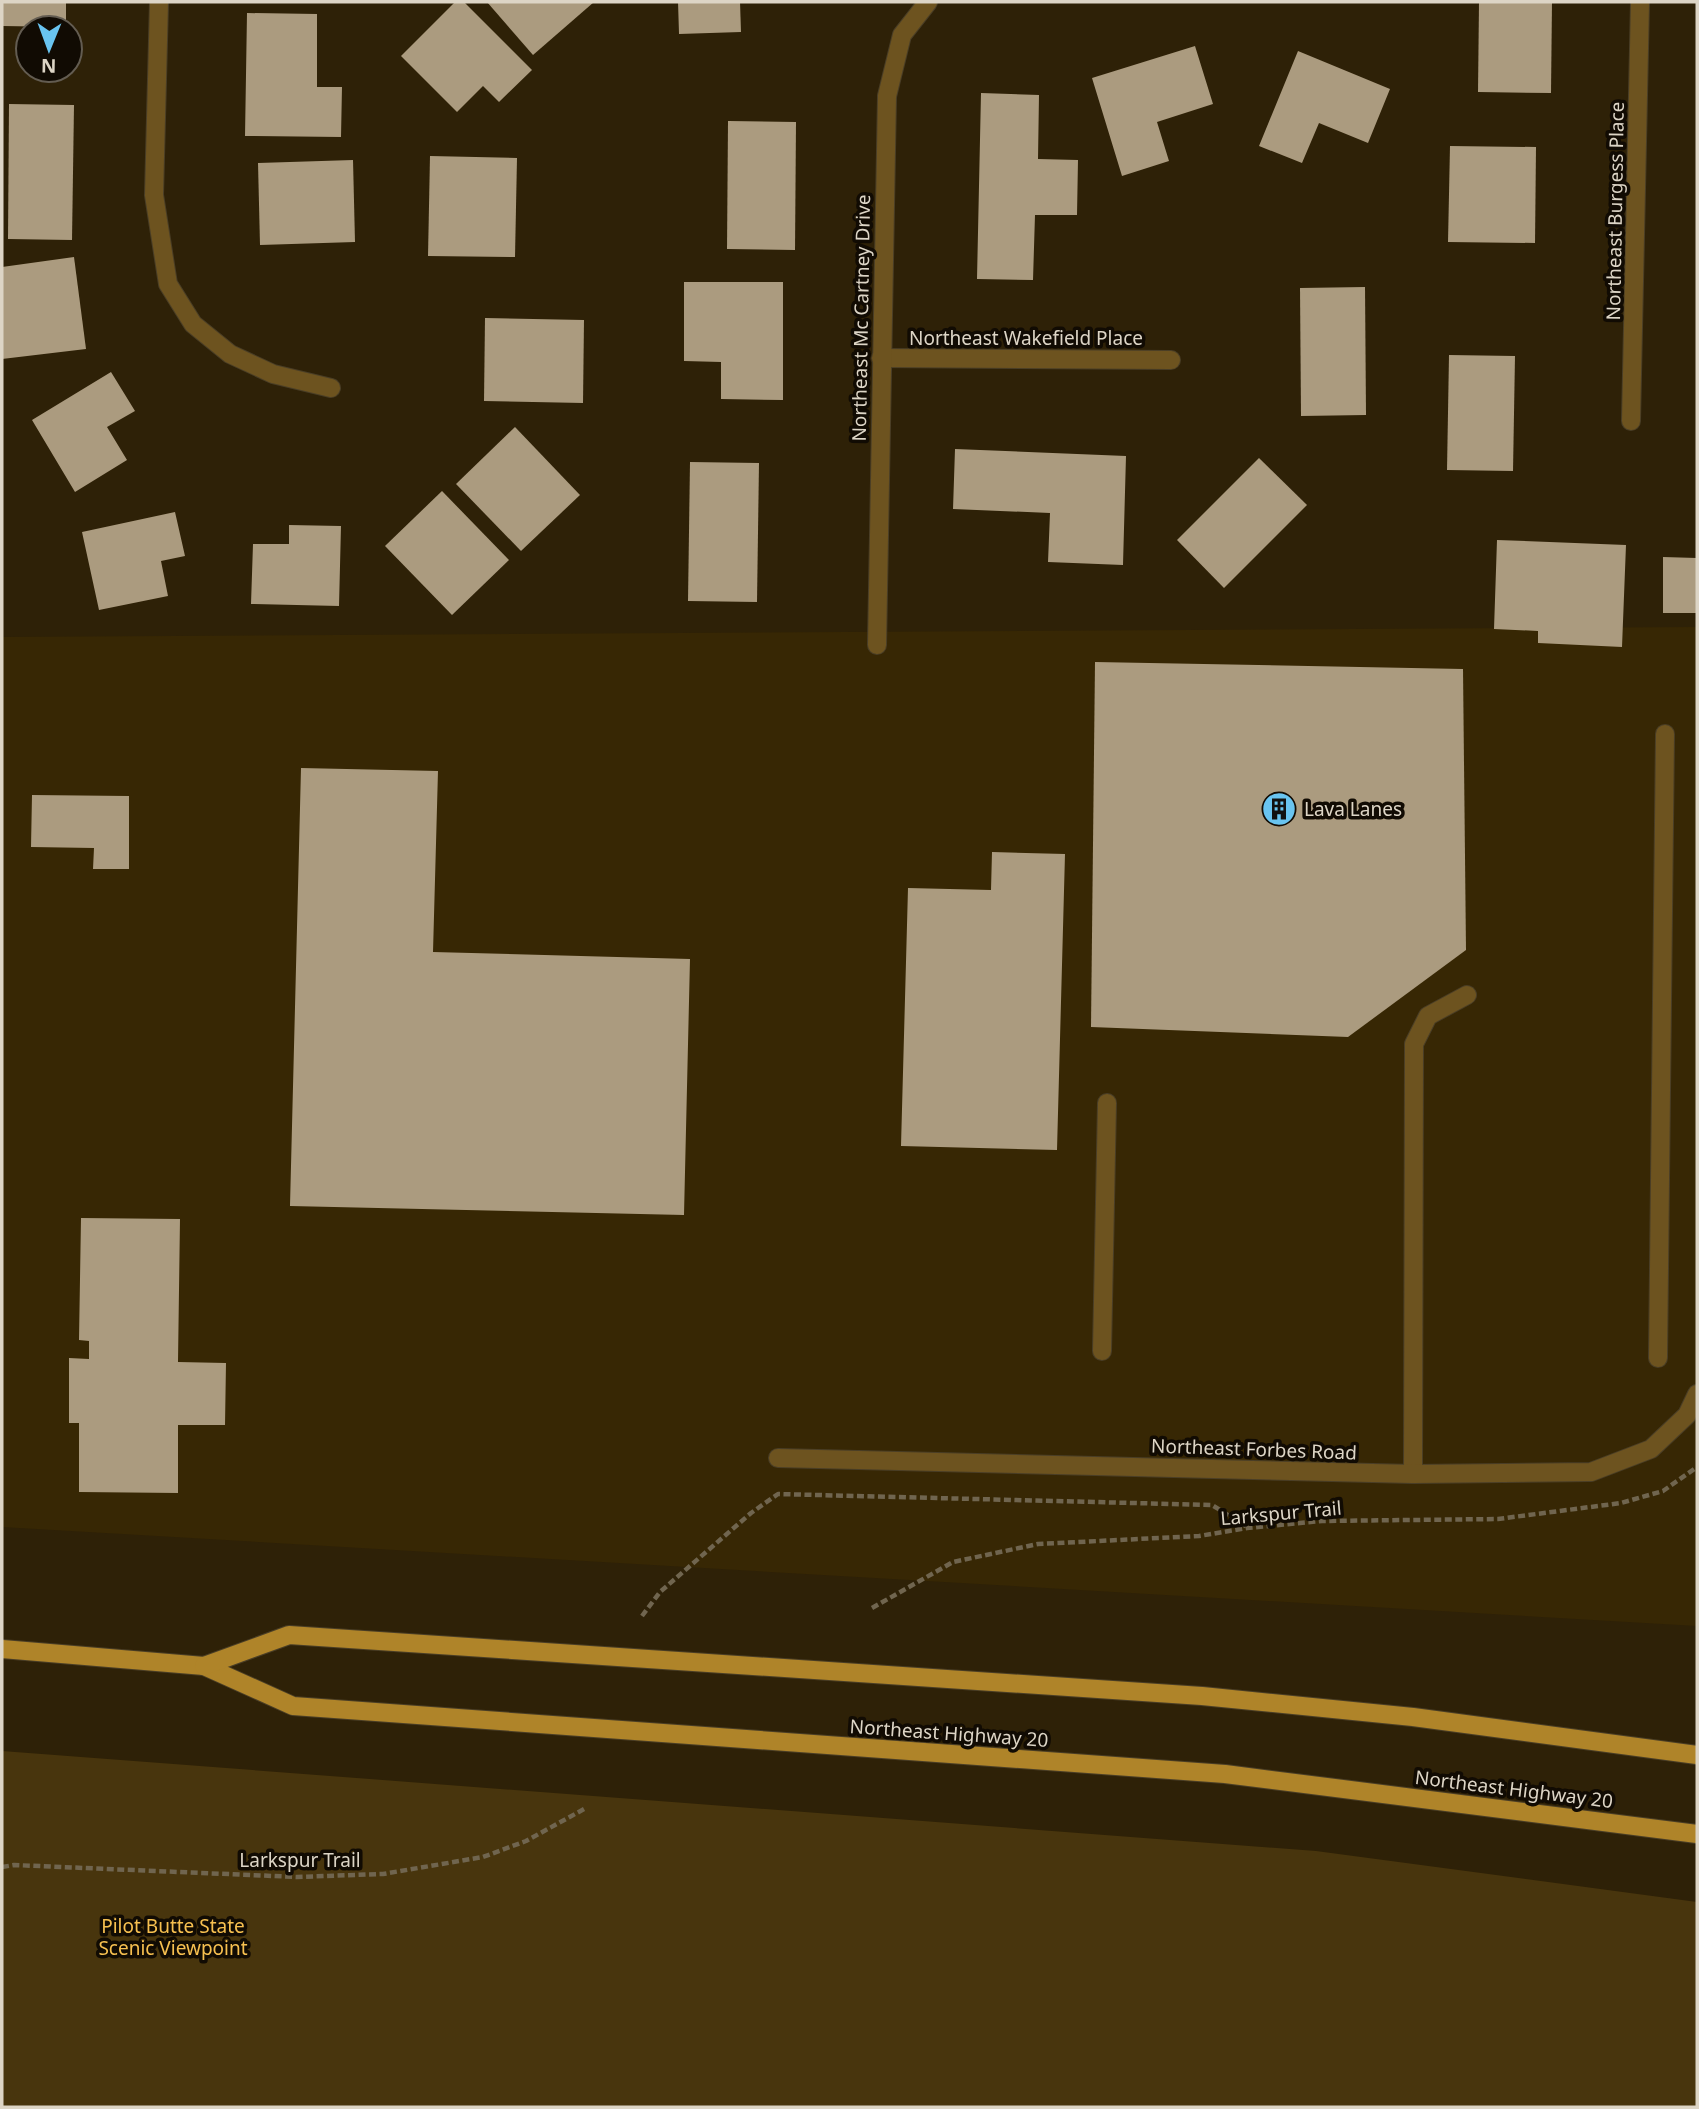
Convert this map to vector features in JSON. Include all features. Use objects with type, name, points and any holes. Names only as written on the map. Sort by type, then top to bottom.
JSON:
[{"type":"main road","name":"Northeast Highway 20","points":[[204,1666],[289,1635],[1202,1696],[1413,1717],[1697,1755]]},
{"type":"main road","name":"Northeast Highway 20","points":[[2,1649],[204,1666],[293,1706],[1225,1774],[1697,1834]]},
{"type":"street","points":[[159,2],[155,195],[168,284],[193,324],[230,354],[273,374],[331,388]]},
{"type":"street","name":"Northeast Mc Cartney Drive","points":[[877,645],[887,96],[902,35],[928,2]]},
{"type":"street","name":"Northeast Burgess Place","points":[[1632,421],[1640,2]]},
{"type":"street","name":"Northeast Wakefield Place","points":[[881,359],[1171,360]]},
{"type":"street","points":[[1658,1358],[1665,734]]},
{"type":"street","points":[[1413,1475],[1414,1044],[1428,1016],[1467,995]]},
{"type":"street","points":[[1102,1351],[1107,1103]]},
{"type":"street","name":"Northeast Forbes Road","points":[[778,1458],[1413,1475],[1591,1472],[1651,1449],[1687,1415],[1697,1394]]},
{"type":"path","name":"Larkspur Trail","points":[[872,1608],[953,1562],[1026,1546],[1199,1536],[1247,1528],[1322,1521],[1498,1519],[1621,1503],[1663,1491],[1697,1468]]},
{"type":"path","points":[[642,1616],[660,1592],[751,1513],[778,1494],[1212,1505],[1247,1528]]},
{"type":"path","name":"Larkspur Trail","points":[[2,1867],[14,1865],[298,1877],[383,1874],[483,1857],[526,1841],[586,1808]]},
{"type":"shaded area","points":[[1697,627],[1697,1626],[2,1527],[2,637]]},
{"type":"green space","name":"Pilot Butte State Scenic Viewpoint","points":[[2,1751],[1316,1851],[1697,1902],[1697,2107],[2,2107]]},
{"type":"building","points":[[2,2],[66,2],[66,14],[14,14],[14,26],[2,26]]},
{"type":"building","points":[[455,2],[464,2],[532,70],[499,102],[483,86],[457,112],[401,56]]},
{"type":"building","points":[[487,2],[594,2],[533,55]]},
{"type":"building","points":[[678,2],[740,2],[741,32],[679,34]]},
{"type":"building","points":[[1479,2],[1552,2],[1551,93],[1478,92]]},
{"type":"building","points":[[247,13],[317,14],[317,87],[342,87],[341,137],[245,136]]},
{"type":"building","points":[[1195,46],[1213,104],[1157,122],[1169,161],[1122,176],[1092,78]]},
{"type":"building","points":[[1298,51],[1390,89],[1368,143],[1319,123],[1302,163],[1259,146]]},
{"type":"building","points":[[981,93],[1039,95],[1038,159],[1078,160],[1077,215],[1035,215],[1033,280],[977,279]]},
{"type":"building","points":[[9,104],[74,105],[72,240],[8,239]]},
{"type":"building","points":[[728,121],[796,122],[795,250],[727,249]]},
{"type":"building","points":[[1450,146],[1536,147],[1535,243],[1448,242]]},
{"type":"building","points":[[430,156],[517,158],[515,257],[428,256]]},
{"type":"building","points":[[353,160],[355,242],[260,245],[258,163]]},
{"type":"building","points":[[74,257],[86,349],[2,359],[2,267]]},
{"type":"building","points":[[684,282],[783,282],[783,400],[721,399],[721,362],[684,361]]},
{"type":"building","points":[[1365,287],[1366,415],[1301,416],[1300,288]]},
{"type":"building","points":[[485,318],[584,320],[583,403],[484,401]]},
{"type":"building","points":[[1449,355],[1515,356],[1513,471],[1447,470]]},
{"type":"building","points":[[111,372],[135,411],[107,427],[127,460],[75,492],[32,420]]},
{"type":"building","points":[[515,427],[580,495],[521,551],[456,484]]},
{"type":"building","points":[[955,449],[1126,456],[1123,565],[1048,562],[1050,513],[953,509]]},
{"type":"building","points":[[1259,458],[1307,505],[1224,588],[1177,540]]},
{"type":"building","points":[[690,462],[759,463],[757,602],[688,601]]},
{"type":"building","points":[[442,491],[509,560],[452,615],[385,546]]},
{"type":"building","points":[[175,512],[185,556],[161,561],[168,596],[99,610],[82,532]]},
{"type":"building","points":[[289,525],[341,526],[339,606],[251,604],[253,544],[289,544]]},
{"type":"building","points":[[1497,540],[1626,545],[1622,647],[1538,643],[1538,631],[1494,629]]},
{"type":"building","points":[[1663,557],[1697,558],[1697,613],[1663,613]]},
{"type":"building","name":"Lava Lanes","points":[[1095,662],[1463,669],[1466,950],[1348,1037],[1091,1027]]},
{"type":"building","points":[[301,768],[438,771],[433,952],[690,959],[684,1215],[290,1206]]},
{"type":"building","points":[[32,795],[129,796],[129,869],[93,869],[94,848],[31,847]]},
{"type":"building","points":[[992,852],[1065,854],[1057,1150],[901,1146],[908,888],[991,890]]},
{"type":"building","points":[[81,1218],[180,1219],[178,1362],[226,1363],[225,1425],[178,1425],[178,1493],[79,1492],[79,1423],[69,1423],[69,1358],[89,1359],[89,1341],[79,1340]]},
{"type":"place","name":"Lava Lanes","points":[[1279,809]]}]
